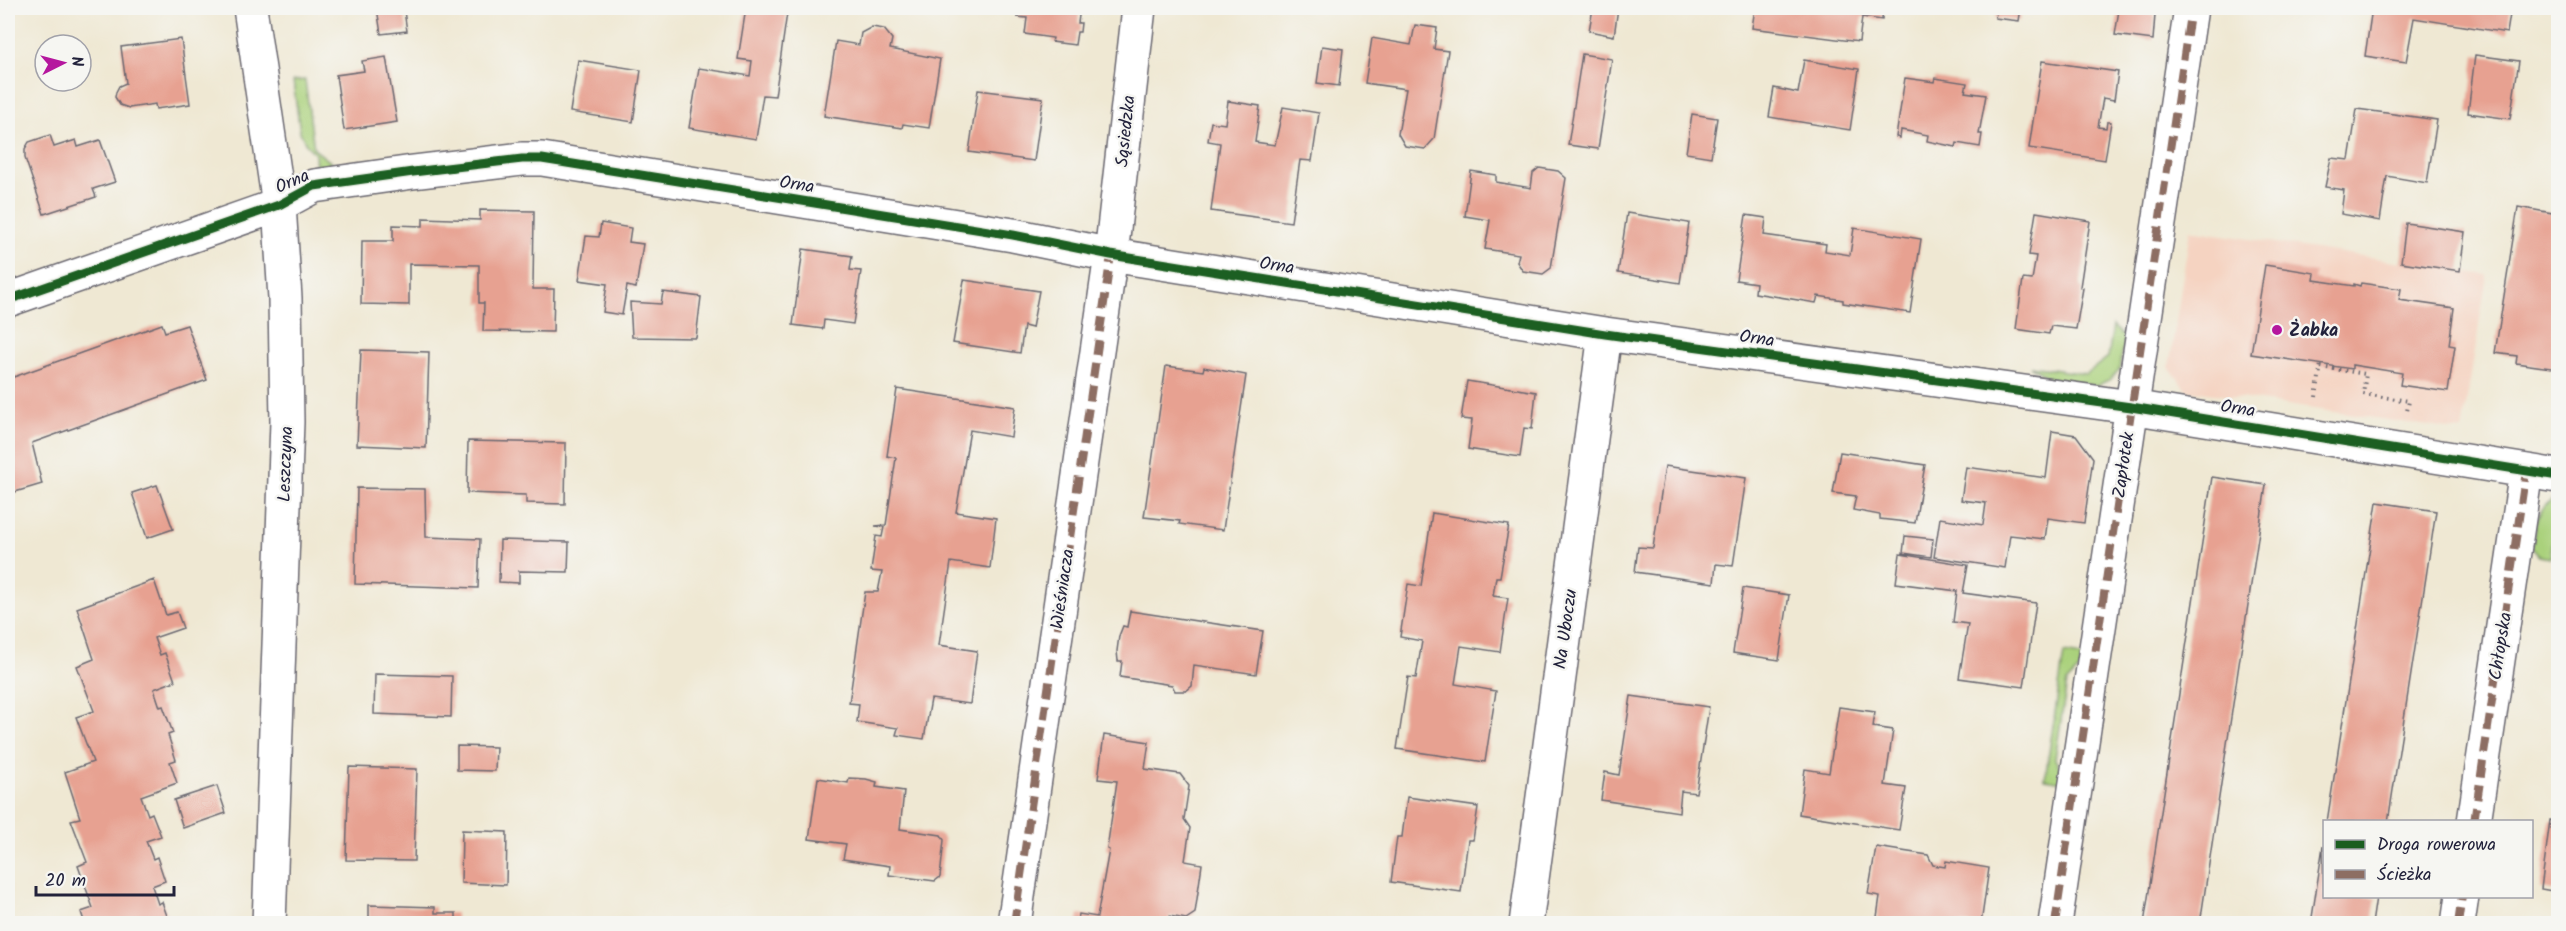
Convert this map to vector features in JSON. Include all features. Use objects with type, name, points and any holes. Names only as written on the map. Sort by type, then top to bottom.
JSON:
[{"type":"street","name":"Leszczyna","points":[[250,8],[279,205],[285,276],[287,422],[269,924]]},
{"type":"street","name":"Sąsiedzka","points":[[1111,255],[1139,8]]},
{"type":"street","name":"Zapłotek","points":[[2055,924],[2191,8]]},
{"type":"street","name":"Orna","points":[[8,300],[279,205],[314,186],[424,170],[522,159],[542,159],[1013,235],[1111,255],[1605,334],[2131,407],[2559,476]]},
{"type":"street","name":"Wieśniacza","points":[[1014,924],[1111,255]]},
{"type":"street","name":"Na Uboczu","points":[[1526,924],[1605,334]]},
{"type":"street","name":"Chłopska","points":[[2474,820],[2526,471]]},
{"type":"street","points":[[2458,924],[2462,898]]},
{"type":"path","points":[[2321,367],[2366,374],[2363,394],[2409,401],[2401,451]]},
{"type":"shaded area","points":[[2190,230],[2487,275],[2462,431],[2187,390],[2169,367]]},
{"type":"green space","points":[[305,80],[314,149],[337,167],[316,170],[315,154],[306,144],[300,132],[293,81]]},
{"type":"green space","points":[[2113,326],[2125,338],[2119,370],[2109,380],[2096,386],[2050,379],[2030,366],[2086,374],[2108,357]]},
{"type":"green space","points":[[2558,497],[2558,526],[2555,528],[2550,558],[2539,556],[2532,548],[2538,518],[2545,506]]},
{"type":"green space","points":[[2064,653],[2081,656],[2080,669],[2067,682],[2055,759],[2064,775],[2063,782],[2045,779]]},
{"type":"building","points":[[377,8],[422,9],[404,11],[407,31],[381,34]]},
{"type":"building","points":[[746,8],[787,13],[775,96],[763,95],[756,139],[689,128],[699,68],[750,76],[752,61],[738,59]]},
{"type":"building","points":[[1019,8],[1080,8],[1078,23],[1081,23],[1080,32],[1077,32],[1075,45],[1052,42],[1053,38],[1025,34],[1027,18],[1017,17]]},
{"type":"building","points":[[1593,8],[1618,8],[1614,36],[1589,31]]},
{"type":"building","points":[[1755,8],[1883,8],[1882,20],[1862,17],[1859,42],[1752,28]]},
{"type":"building","points":[[1997,8],[2021,8],[2019,21],[1995,18]]},
{"type":"building","points":[[2372,8],[2511,8],[2507,33],[2414,18],[2406,62],[2365,56]]},
{"type":"building","points":[[2119,10],[2155,15],[2153,40],[2115,35]]},
{"type":"building","points":[[1415,25],[1437,28],[1434,49],[1448,51],[1434,139],[1425,149],[1405,146],[1398,134],[1406,89],[1365,83],[1372,38],[1411,45]]},
{"type":"building","points":[[872,27],[884,29],[892,39],[890,49],[940,59],[929,128],[903,124],[902,128],[824,116],[836,41],[859,45],[861,33]]},
{"type":"building","points":[[181,39],[190,104],[156,109],[155,104],[129,108],[120,105],[115,97],[116,92],[119,86],[126,83],[121,47]]},
{"type":"building","points":[[1322,46],[1343,49],[1339,86],[1317,83]]},
{"type":"building","points":[[1582,54],[1612,59],[1598,149],[1568,145]]},
{"type":"building","points":[[2475,55],[2519,61],[2510,119],[2468,113]]},
{"type":"building","points":[[386,57],[397,122],[344,130],[336,75],[364,71],[362,61]]},
{"type":"building","points":[[578,60],[641,70],[633,122],[570,112]]},
{"type":"building","points":[[1804,60],[1859,69],[1850,130],[1769,117],[1774,88],[1798,93]]},
{"type":"building","points":[[2042,61],[2118,72],[2114,100],[2103,98],[2098,127],[2106,128],[2107,122],[2111,122],[2105,160],[2029,148]]},
{"type":"building","points":[[1905,78],[1934,82],[1935,78],[1967,83],[1965,92],[1986,95],[1979,134],[1982,134],[1980,147],[1957,143],[1956,147],[1927,141],[1928,135],[1901,130],[1900,138],[1896,137]]},
{"type":"building","points":[[978,90],[1043,98],[1034,161],[969,152]]},
{"type":"building","points":[[1228,101],[1260,106],[1255,142],[1275,145],[1283,107],[1319,113],[1312,161],[1300,160],[1291,222],[1211,211],[1220,143],[1208,141],[1211,122],[1225,124]]},
{"type":"building","points":[[2357,109],[2437,120],[2427,183],[2387,176],[2380,221],[2341,214],[2344,190],[2325,187],[2331,158],[2349,160]]},
{"type":"building","points":[[1692,114],[1717,118],[1711,157],[1686,153]]},
{"type":"building","points":[[50,135],[54,147],[76,140],[78,147],[100,140],[115,182],[93,189],[96,197],[44,214],[25,158],[25,149],[29,142]]},
{"type":"building","points":[[1539,168],[1558,171],[1566,178],[1551,268],[1543,274],[1523,271],[1517,262],[1519,254],[1485,249],[1490,220],[1465,216],[1471,171],[1496,175],[1496,182],[1531,188],[1533,173]]},
{"type":"building","points":[[2518,207],[2558,214],[2558,369],[2516,363],[2517,356],[2495,353]]},
{"type":"building","points":[[480,210],[534,211],[533,289],[554,289],[553,332],[483,331],[484,303],[479,303],[479,265],[409,264],[409,305],[361,304],[362,241],[393,241],[393,225],[423,226],[423,218],[480,220]]},
{"type":"building","points":[[2036,212],[2090,221],[2076,329],[2051,326],[2049,334],[2016,329],[2023,279],[2032,280],[2036,256],[2029,255]]},
{"type":"building","points":[[1627,213],[1689,223],[1680,283],[1618,273]]},
{"type":"building","points":[[1746,215],[1766,218],[1764,235],[1826,244],[1825,251],[1850,255],[1854,228],[1921,239],[1910,313],[1843,303],[1843,300],[1818,296],[1816,303],[1755,293],[1756,283],[1736,280]]},
{"type":"building","points":[[601,223],[631,228],[629,242],[643,244],[636,288],[627,286],[622,315],[603,312],[607,284],[579,280],[586,236],[599,237]]},
{"type":"building","points":[[2406,223],[2465,232],[2460,271],[2401,262]]},
{"type":"building","points":[[803,249],[852,256],[850,270],[861,271],[853,324],[824,320],[823,329],[793,325]]},
{"type":"building","points":[[2265,265],[2315,273],[2314,280],[2354,286],[2354,284],[2360,286],[2361,283],[2401,289],[2399,300],[2454,308],[2449,345],[2455,346],[2448,392],[2400,385],[2402,373],[2352,365],[2352,369],[2251,354]]},
{"type":"building","points":[[964,280],[1039,291],[1032,328],[1024,326],[1020,353],[953,343]]},
{"type":"building","points":[[663,292],[701,297],[696,338],[632,337],[630,302],[661,304]]},
{"type":"building","points":[[162,324],[165,332],[187,325],[207,380],[32,443],[42,484],[15,492],[8,473],[8,379]]},
{"type":"building","points":[[361,350],[429,352],[426,448],[357,445]]},
{"type":"building","points":[[1166,366],[1203,371],[1204,367],[1246,375],[1223,530],[1179,524],[1180,521],[1144,517]]},
{"type":"building","points":[[1467,381],[1536,392],[1532,429],[1524,428],[1520,457],[1468,449],[1472,420],[1461,419]]},
{"type":"building","points":[[897,389],[1015,407],[1011,437],[970,430],[956,512],[996,518],[990,568],[951,562],[939,645],[977,651],[970,704],[931,699],[924,739],[896,735],[898,728],[857,722],[859,704],[849,703],[865,592],[878,592],[882,572],[871,571],[876,536],[882,537],[884,527],[875,526],[886,525],[896,458],[887,456]]},
{"type":"building","points":[[2052,431],[2076,435],[2093,458],[2084,523],[2048,518],[2045,539],[2010,535],[2005,568],[1934,557],[1940,518],[1983,525],[1986,503],[1961,500],[1966,467],[2046,478]]},
{"type":"building","points":[[468,441],[566,443],[565,504],[526,503],[526,495],[467,493]]},
{"type":"building","points":[[1840,452],[1925,465],[1915,523],[1880,519],[1880,515],[1853,510],[1856,496],[1833,493]]},
{"type":"building","points":[[1665,466],[1746,478],[1733,566],[1716,564],[1714,583],[1635,572],[1638,547],[1653,548]]},
{"type":"building","points":[[2212,477],[2266,485],[2200,924],[2144,924]]},
{"type":"building","points":[[157,485],[173,529],[147,538],[132,493]]},
{"type":"building","points":[[357,488],[425,489],[426,537],[480,539],[478,588],[355,584]]},
{"type":"building","points":[[2377,502],[2436,511],[2388,820],[2327,820]]},
{"type":"building","points":[[1432,513],[1509,525],[1500,577],[1496,577],[1493,596],[1508,598],[1500,652],[1461,646],[1455,684],[1496,691],[1485,762],[1397,749],[1408,677],[1416,678],[1422,641],[1400,637],[1408,584],[1421,586]]},
{"type":"building","points":[[1905,536],[1933,539],[1931,557],[1903,553]]},
{"type":"building","points":[[500,540],[569,542],[568,572],[519,571],[519,583],[499,582]]},
{"type":"building","points":[[1900,554],[1968,565],[1963,593],[2036,603],[2024,687],[1959,678],[1968,624],[1953,622],[1957,591],[1896,583]]},
{"type":"building","points":[[154,580],[166,615],[177,612],[183,628],[154,638],[160,655],[165,653],[175,681],[154,689],[173,733],[168,735],[176,760],[170,762],[177,783],[141,796],[148,815],[152,813],[161,836],[146,841],[153,859],[157,857],[165,881],[152,886],[158,904],[162,902],[170,924],[85,924],[81,912],[93,908],[78,866],[87,862],[71,820],[80,818],[65,772],[93,762],[76,717],[94,711],[77,666],[94,659],[77,608]]},
{"type":"building","points":[[1743,588],[1789,595],[1779,660],[1733,653]]},
{"type":"building","points":[[1130,611],[1263,631],[1256,674],[1194,665],[1192,686],[1186,691],[1175,691],[1172,685],[1120,677],[1122,661],[1118,661],[1119,636],[1123,626],[1127,627]]},
{"type":"building","points":[[375,674],[452,676],[451,717],[374,714]]},
{"type":"building","points":[[1631,696],[1709,707],[1696,793],[1681,791],[1679,812],[1601,800],[1605,772],[1619,775]]},
{"type":"building","points":[[1839,707],[1875,712],[1873,727],[1893,730],[1885,785],[1906,788],[1899,830],[1799,814],[1805,769],[1829,773]]},
{"type":"building","points":[[1104,735],[1149,742],[1145,769],[1180,774],[1189,786],[1184,819],[1190,828],[1185,861],[1202,864],[1195,913],[1186,919],[1170,916],[1168,924],[1077,924],[1079,914],[1097,917],[1109,850],[1107,849],[1117,781],[1098,779]]},
{"type":"building","points":[[457,746],[496,747],[495,771],[457,770]]},
{"type":"building","points":[[349,767],[417,769],[414,861],[346,860]]},
{"type":"building","points":[[818,778],[848,783],[849,778],[866,779],[877,782],[876,787],[904,791],[900,829],[941,835],[944,840],[940,877],[935,881],[889,875],[890,866],[843,859],[846,844],[809,839]]},
{"type":"building","points":[[217,786],[226,813],[183,828],[174,800]]},
{"type":"building","points":[[1407,797],[1478,807],[1473,840],[1468,840],[1461,892],[1391,882],[1397,837],[1402,837]]},
{"type":"building","points":[[2550,820],[2558,821],[2558,892],[2541,889]]},
{"type":"building","points":[[462,830],[507,832],[506,885],[461,883]]},
{"type":"building","points":[[2323,846],[2323,898],[2376,898],[2372,924],[2311,924]]},
{"type":"building","points":[[1876,847],[1928,855],[1933,865],[1945,867],[1946,861],[1989,868],[1981,924],[1876,924],[1880,896],[1868,894]]},
{"type":"building","points":[[369,905],[435,907],[435,913],[456,913],[456,924],[369,924]]},
{"type":"marked path","points":[[2055,924],[2191,8]]},
{"type":"marked path","points":[[1014,924],[1111,255]]},
{"type":"marked path","points":[[2474,820],[2526,471]]},
{"type":"marked path","points":[[2458,924],[2462,898]]},
{"type":"cycle path","points":[[8,300],[279,205],[314,186],[522,159],[542,159],[1013,235],[1111,255],[1605,334],[2131,407],[2558,476]]},
{"type":"place","name":"Żabka","points":[[2277,330]]}]
